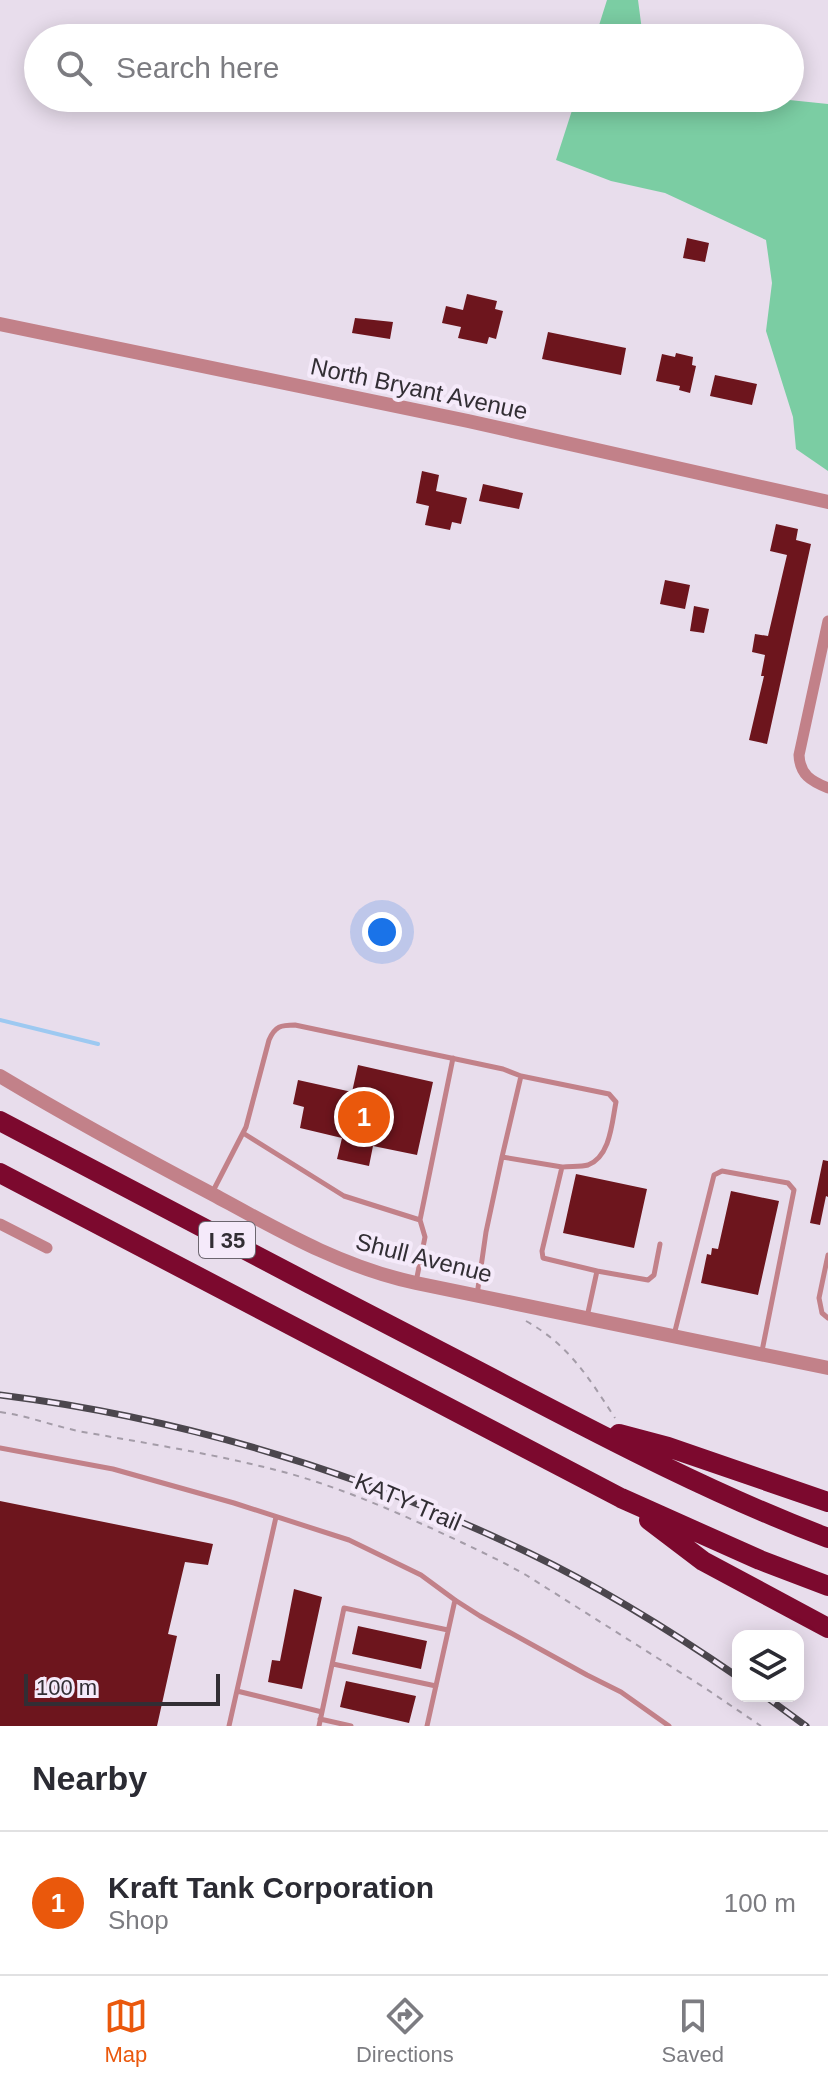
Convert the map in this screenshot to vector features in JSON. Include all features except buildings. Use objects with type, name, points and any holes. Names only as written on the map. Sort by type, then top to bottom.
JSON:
[{"type":"highway","name":"I 35","points":[[0,1121],[577,1422],[735,1500],[828,1538]]},
{"type":"highway","name":"I 35","points":[[0,1173],[621,1498],[748,1555],[828,1586]]},
{"type":"highway","points":[[577,1422],[668,1447],[828,1502]]},
{"type":"highway","points":[[621,1498],[703,1561],[828,1628]]},
{"type":"street","name":"North Bryant Avenue","points":[[0,324],[468,421],[828,502]]},
{"type":"street","points":[[827,626],[799,765],[804,775],[828,788]]},
{"type":"street","name":"Shull Avenue","points":[[0,1076],[211,1194],[332,1257],[369,1271],[828,1368]]},
{"type":"street","points":[[0,1224],[47,1248]]},
{"type":"lane","points":[[211,1194],[246,1127],[269,1040],[273,1031],[283,1025],[503,1069],[521,1076],[609,1094],[616,1102],[607,1144],[589,1165],[562,1167],[502,1157]]},
{"type":"lane","points":[[416,1283],[425,1237],[420,1220],[453,1058]]},
{"type":"lane","points":[[477,1295],[486,1232],[521,1076]]},
{"type":"lane","points":[[243,1133],[344,1196],[420,1220]]},
{"type":"lane","points":[[562,1167],[542,1251],[543,1258],[648,1280],[654,1275],[660,1244]]},
{"type":"lane","points":[[674,1336],[714,1175],[722,1171],[788,1183],[794,1190],[762,1354]]},
{"type":"lane","points":[[828,1255],[819,1298],[822,1313],[828,1318]]},
{"type":"lane","points":[[587,1318],[597,1271]]},
{"type":"lane","points":[[0,1448],[113,1469],[349,1540],[421,1575],[455,1600],[621,1692],[669,1726]]},
{"type":"lane","points":[[229,1726],[276,1517]]},
{"type":"lane","points":[[427,1726],[455,1600]]},
{"type":"lane","points":[[320,1719],[344,1608],[448,1630]]},
{"type":"lane","points":[[333,1664],[436,1686]]},
{"type":"lane","points":[[237,1691],[320,1719],[351,1726]]},
{"type":"path","points":[[521,1318],[553,1338],[574,1359],[595,1385],[614,1418]]},
{"type":"path","name":"KATY Trail","points":[[0,1412],[75,1431],[171,1446],[337,1488],[501,1560],[761,1726]]},
{"type":"green space","points":[[607,0],[638,0],[641,24],[599,24]]},
{"type":"green space","points":[[804,102],[828,104],[828,471],[796,449],[793,417],[766,331],[772,283],[766,240],[665,193],[611,181],[556,160],[571,112],[804,112]]},
{"type":"waterway","points":[[0,1020],[98,1044]]},
{"type":"railway","points":[[0,1395],[68,1405],[204,1434],[336,1474],[402,1498],[529,1553],[610,1595],[732,1673]]},
{"type":"railway","points":[[773,1702],[806,1726]]},
{"type":"place","name":"Kraft Tank Corporation","points":[[364,1117]]}]
